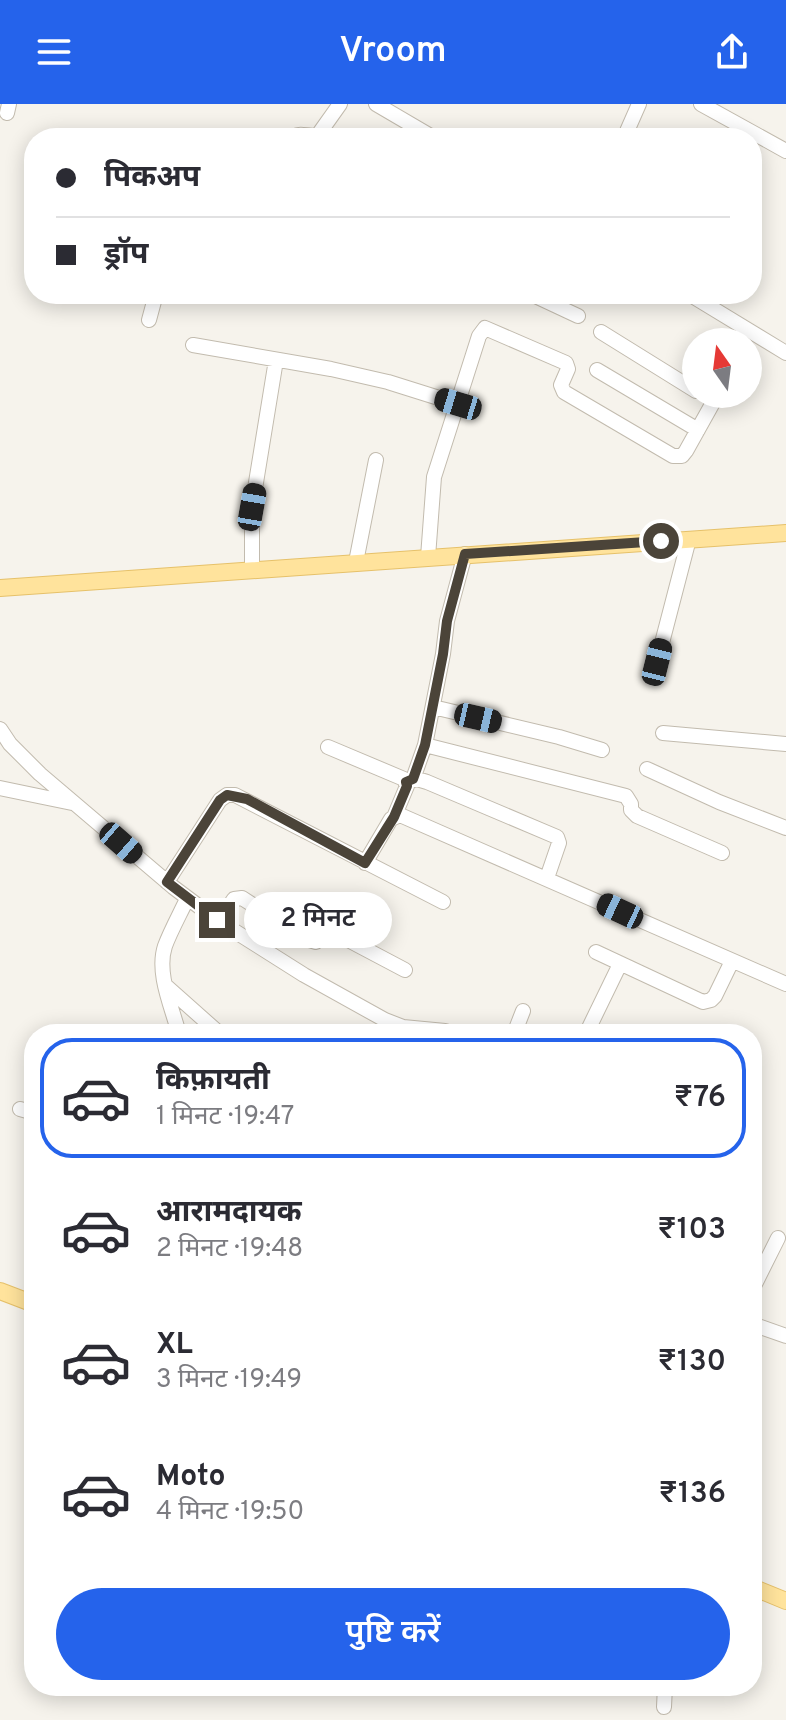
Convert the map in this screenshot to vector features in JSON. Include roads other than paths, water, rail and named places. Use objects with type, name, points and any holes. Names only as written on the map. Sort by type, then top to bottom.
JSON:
[{"type":"main road","points":[[0,588],[786,533]]},
{"type":"main road","points":[[0,1291],[24,1300]]},
{"type":"main road","points":[[762,1591],[786,1601]]},
{"type":"street","points":[[325,128],[340,104]]},
{"type":"street","points":[[376,104],[417,128]]},
{"type":"street","points":[[628,128],[639,104]]},
{"type":"street","points":[[701,104],[717,108],[749,128]]},
{"type":"street","points":[[762,136],[786,151]]},
{"type":"street","points":[[149,320],[153,304]]},
{"type":"street","points":[[552,304],[578,316]]},
{"type":"street","points":[[703,304],[737,328]]},
{"type":"street","points":[[428,557],[434,477],[479,336],[485,328],[566,363],[568,369],[561,385],[564,392],[673,456],[682,456],[698,430],[704,408]]},
{"type":"street","points":[[601,332],[682,379]]},
{"type":"street","points":[[762,343],[786,353]]},
{"type":"street","points":[[193,345],[388,382],[458,404]]},
{"type":"street","points":[[252,569],[252,507],[276,360]]},
{"type":"street","points":[[597,370],[698,430]]},
{"type":"street","points":[[356,562],[376,460]]},
{"type":"street","points":[[657,662],[689,539]]},
{"type":"street","points":[[365,863],[394,817],[425,745],[447,621],[465,554]]},
{"type":"street","points":[[433,707],[602,750]]},
{"type":"street","points":[[0,729],[10,744],[40,774],[187,899],[304,975],[395,1024]]},
{"type":"street","points":[[663,733],[786,744]]},
{"type":"street","points":[[425,745],[619,794],[629,799],[631,810],[637,816],[722,853]]},
{"type":"street","points":[[328,747],[404,779],[427,782],[557,837],[559,843],[547,878]]},
{"type":"street","points":[[647,769],[786,828]]},
{"type":"street","points":[[0,788],[76,803]]},
{"type":"street","points":[[167,882],[220,800],[227,795],[247,799],[443,902]]},
{"type":"street","points":[[394,817],[400,815],[786,984]]},
{"type":"street","points":[[219,921],[234,899],[242,898],[306,939],[316,942],[324,932],[335,933],[405,970]]},
{"type":"street","points":[[176,1024],[166,986],[164,948],[187,899]]},
{"type":"street","points":[[596,952],[703,1002],[715,996],[732,961]]},
{"type":"street","points":[[591,1024],[620,964]]},
{"type":"street","points":[[166,986],[209,1024]]},
{"type":"street","points":[[518,1024],[523,1011]]},
{"type":"street","points":[[762,1270],[778,1238]]},
{"type":"street","points":[[762,1328],[786,1336]]},
{"type":"street","points":[[664,1707],[665,1696]]}]
